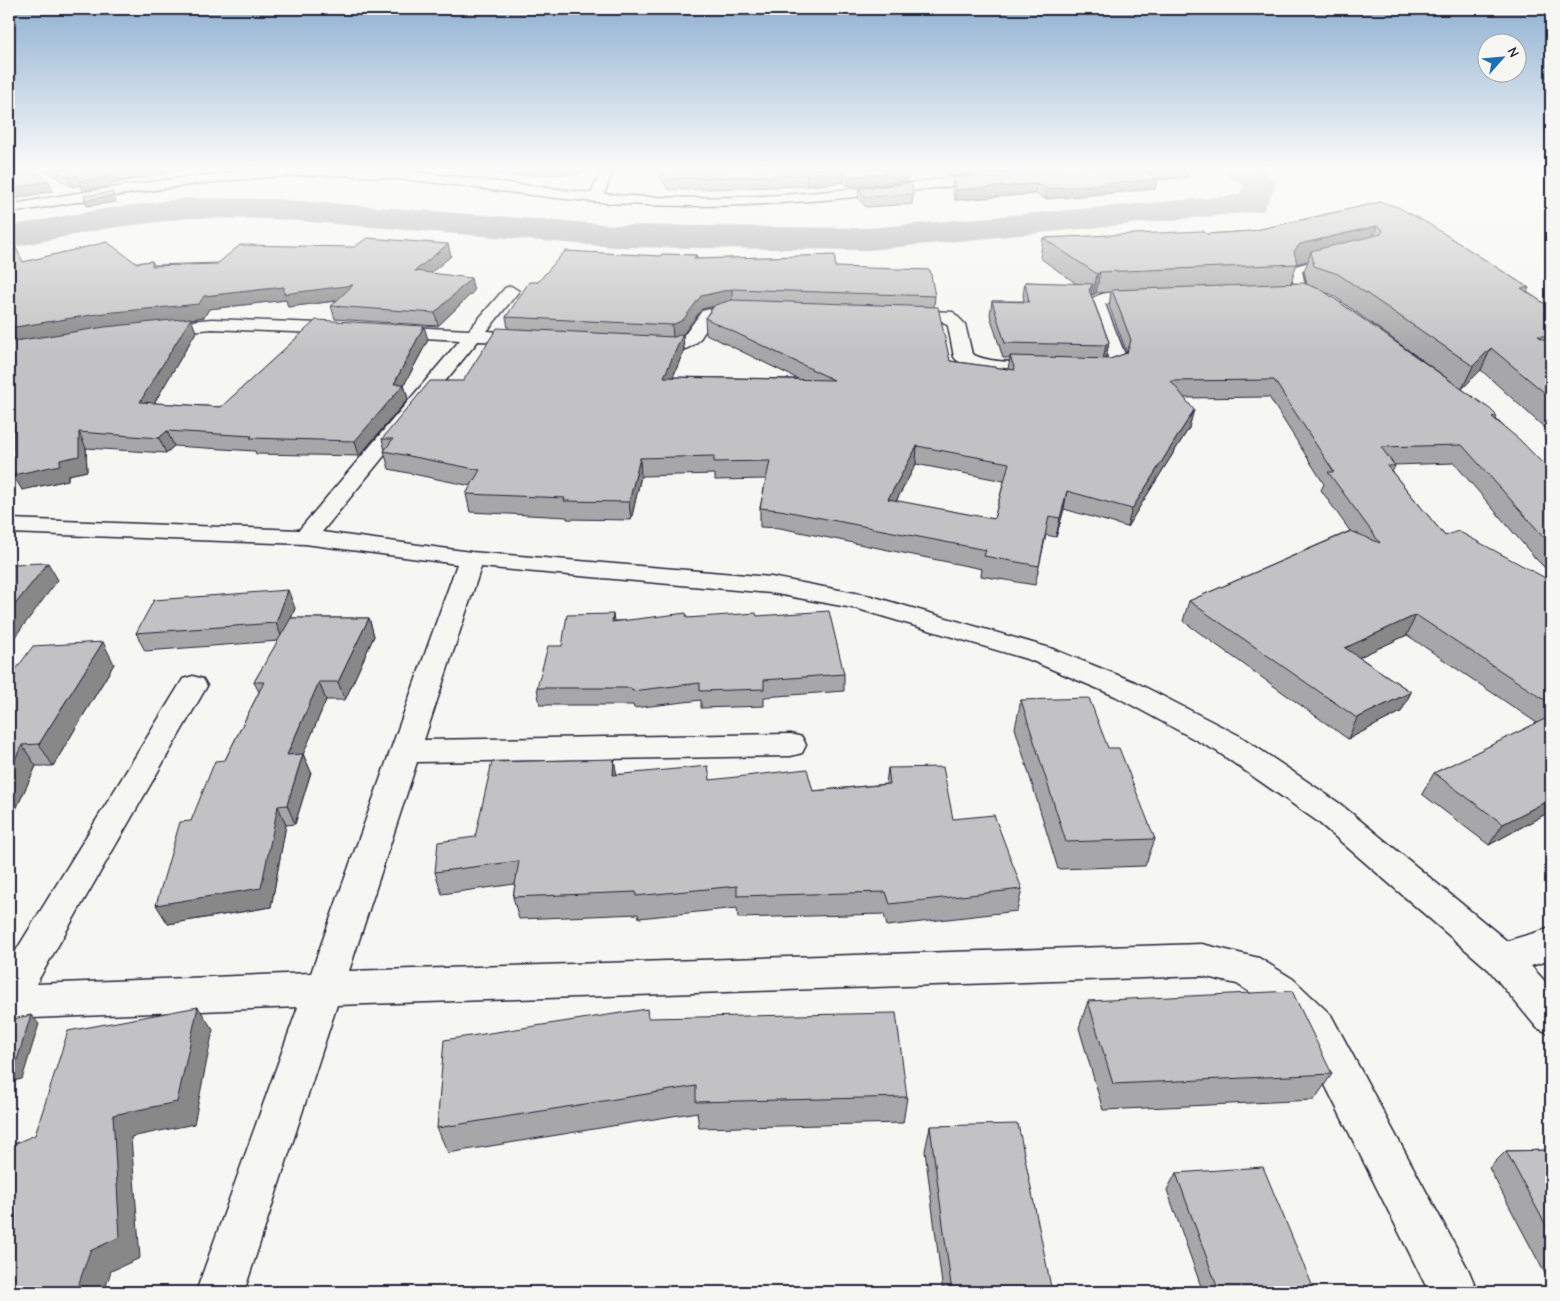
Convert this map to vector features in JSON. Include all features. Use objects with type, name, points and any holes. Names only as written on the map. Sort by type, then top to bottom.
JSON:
[{"type":"street","points":[[305,537],[511,291]]},
{"type":"street","points":[[1292,291],[1318,297]]},
{"type":"street","points":[[888,314],[947,316],[956,324],[963,358],[982,365],[1108,368],[1116,364],[1116,357],[1096,303],[1102,299],[1114,297],[1162,295]]},
{"type":"street","points":[[627,344],[676,346],[691,339],[708,314],[732,309],[762,310]]},
{"type":"street","points":[[136,330],[212,324],[280,325],[550,340]]},
{"type":"street","points":[[9,526],[305,537],[471,559],[772,585],[862,602],[1040,654],[1125,689],[1229,744],[1328,812],[1502,959],[1551,1016]]},
{"type":"street","points":[[220,1292],[322,989],[471,559]]},
{"type":"street","points":[[9,996],[193,686]]},
{"type":"street","points":[[405,751],[791,745]]},
{"type":"street","points":[[1502,959],[1551,944]]},
{"type":"street","points":[[9,1002],[322,989],[1202,960],[1246,970],[1280,991],[1317,1028],[1452,1288]]},
{"type":"lane","points":[[1292,291],[1296,269],[1342,256]]},
{"type":"building","points":[[1361,230],[1300,244],[1294,251],[1297,264],[1100,272],[1097,274],[1043,238],[1203,231],[1207,234],[1252,231]]},
{"type":"building","points":[[1383,230],[1438,230],[1529,288],[1521,288],[1551,308],[1551,336],[1538,336],[1551,344],[1551,398],[1491,348],[1473,366],[1338,274],[1314,266],[1311,251],[1381,234]]},
{"type":"building","points":[[367,238],[448,244],[415,271],[471,278],[435,313],[331,306],[353,285],[284,294],[284,287],[204,296],[199,304],[104,313],[9,328],[9,244],[14,244],[23,262],[107,242],[136,263],[152,261],[152,266],[217,264],[240,245],[354,247]]},
{"type":"building","points":[[565,251],[661,256],[662,254],[696,255],[694,259],[835,255],[835,267],[930,270],[935,296],[732,289],[701,296],[683,320],[672,325],[506,317],[529,282],[538,282]]},
{"type":"building","points":[[1025,282],[1093,284],[1089,290],[1109,342],[1106,345],[1005,343],[992,301],[1029,302]]},
{"type":"building","points":[[1303,283],[1322,290],[1490,409],[1497,416],[1492,417],[1520,440],[1551,472],[1551,545],[1462,445],[1381,447],[1395,466],[1387,466],[1445,536],[1458,531],[1551,581],[1551,704],[1416,615],[1345,648],[1411,692],[1357,718],[1189,601],[1351,531],[1380,543],[1328,472],[1334,472],[1274,380],[1171,381],[1194,410],[1132,509],[1067,491],[1060,518],[1049,516],[1039,566],[984,556],[986,550],[780,510],[760,508],[770,461],[714,462],[714,456],[640,458],[629,502],[564,501],[565,498],[466,494],[480,470],[384,451],[393,439],[382,439],[430,381],[463,381],[497,328],[674,337],[683,334],[664,377],[834,380],[705,318],[715,305],[732,300],[938,307],[950,361],[1015,370],[1010,356],[1110,359],[1127,353],[1131,340],[1112,290]],"holes":[[[917,446],[1009,463],[994,519],[888,499]]]},
{"type":"building","points":[[191,318],[140,402],[221,407],[316,320],[424,326],[394,384],[404,384],[355,441],[250,438],[252,436],[167,431],[159,438],[79,432],[79,456],[60,460],[60,465],[13,475],[14,424],[9,428],[9,342],[105,327]]},
{"type":"building","points":[[48,563],[9,612],[9,564]]},
{"type":"building","points":[[288,590],[276,623],[136,633],[154,600]]},
{"type":"building","points":[[829,611],[844,674],[764,680],[764,689],[700,691],[700,683],[632,691],[631,688],[537,688],[548,646],[562,646],[567,615],[613,614],[612,622],[686,613],[687,618],[756,613],[757,616]]},
{"type":"building","points":[[291,618],[369,618],[338,682],[319,682],[287,755],[303,754],[287,805],[278,806],[261,888],[156,905],[180,822],[191,821],[215,761],[225,760],[264,682],[254,682]]},
{"type":"building","points":[[103,642],[39,744],[22,745],[9,771],[9,679],[33,646]]},
{"type":"building","points":[[1089,698],[1108,748],[1119,748],[1155,839],[1066,842],[1021,700]]},
{"type":"building","points":[[1551,716],[1551,799],[1503,824],[1434,773]]},
{"type":"building","points":[[614,759],[613,775],[708,766],[710,780],[807,769],[813,791],[890,784],[888,768],[943,767],[953,819],[994,815],[1022,889],[890,904],[886,892],[737,896],[737,886],[636,896],[636,892],[513,897],[519,861],[435,872],[438,842],[475,837],[492,762]]},
{"type":"building","points":[[1292,991],[1332,1074],[1113,1084],[1088,1001]]},
{"type":"building","points":[[198,1007],[177,1102],[113,1115],[120,1237],[90,1251],[76,1292],[9,1292],[9,1146],[35,1135],[68,1031]]},
{"type":"building","points":[[647,1009],[648,1018],[896,1013],[907,1097],[696,1102],[696,1086],[437,1128],[444,1040]]},
{"type":"building","points":[[31,1015],[14,1070],[9,1071],[9,1020]]},
{"type":"building","points":[[1018,1124],[1052,1292],[952,1292],[930,1126]]},
{"type":"building","points":[[1551,1150],[1551,1235],[1506,1151]]},
{"type":"building","points":[[1263,1167],[1315,1292],[1219,1292],[1176,1173]]},
{"type":"waterway","points":[[9,237],[47,230]]},
{"type":"waterway","points":[[536,230],[615,236],[868,239],[970,230]]}]
